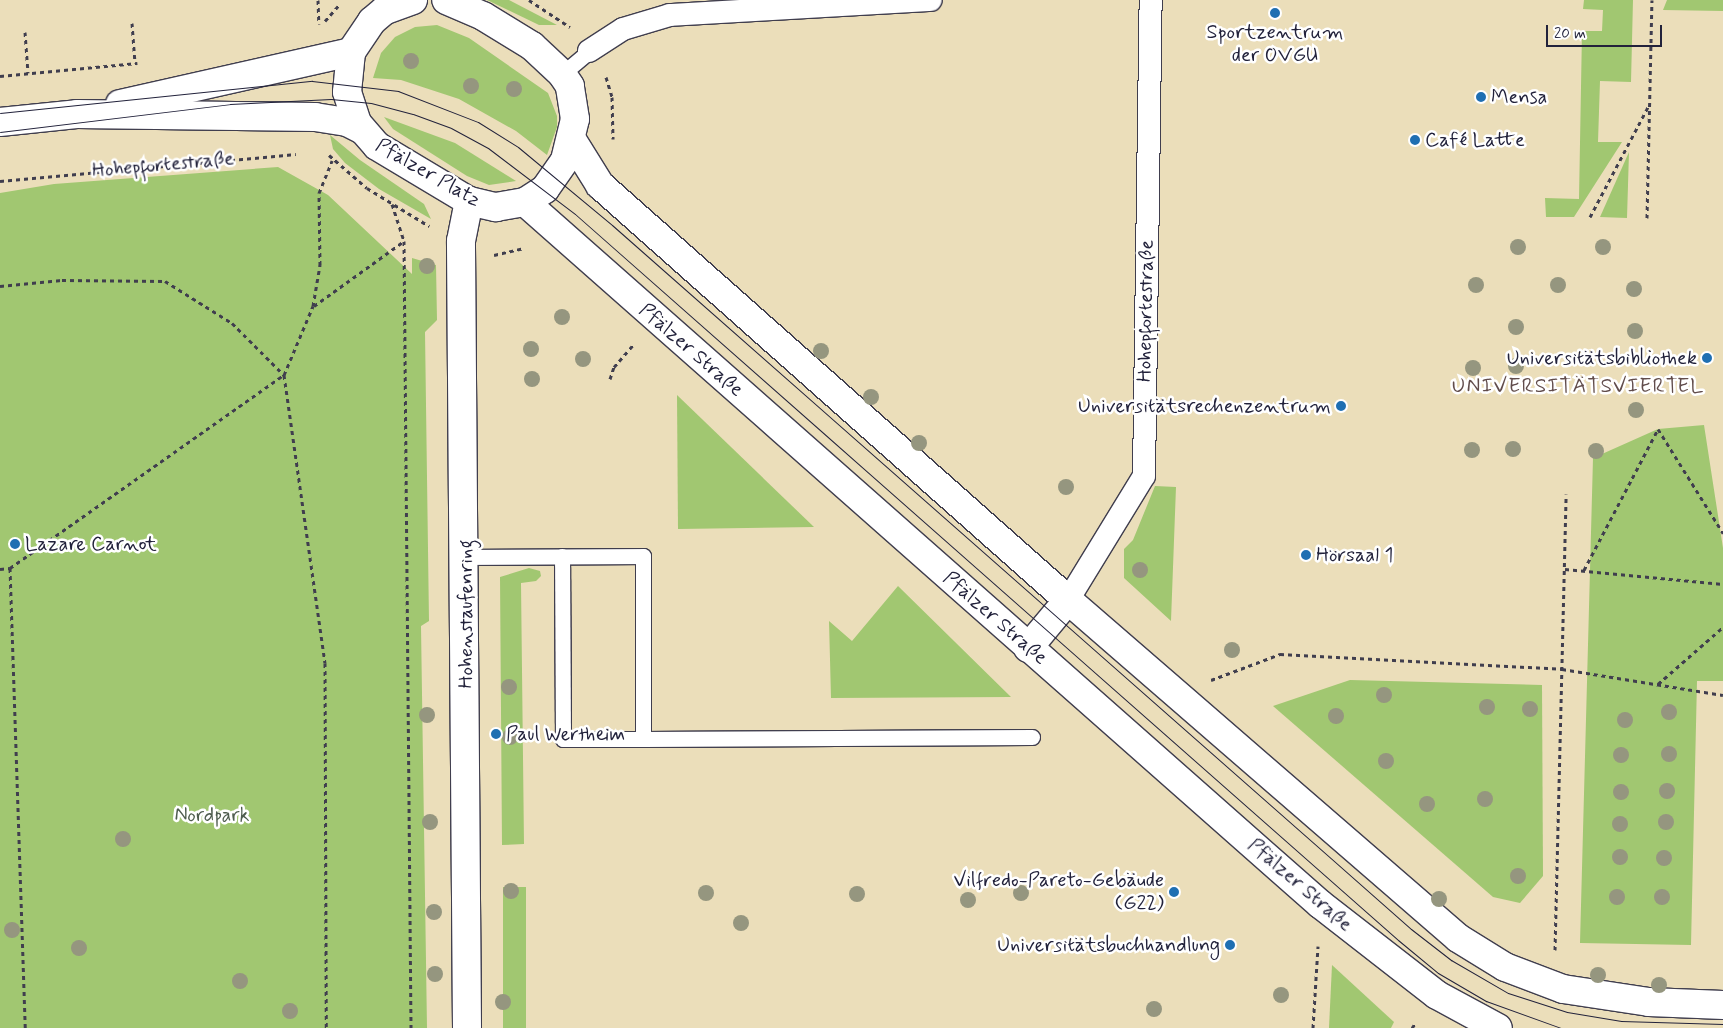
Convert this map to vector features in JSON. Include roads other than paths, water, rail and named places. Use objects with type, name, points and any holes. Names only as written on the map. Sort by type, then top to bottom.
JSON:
[{"type":"street","name":"Pfälzer Platz","points":[[413,0],[385,10],[371,10],[351,52],[347,92],[360,129],[377,146],[470,201],[496,207],[525,202],[545,189],[555,176],[572,140],[573,102],[570,86],[562,74],[532,46],[466,7],[446,0]]},
{"type":"street","points":[[589,51],[623,29],[670,15],[931,0]]},
{"type":"street","name":"Hohepfortestraße","points":[[1068,600],[1144,476],[1151,0]]},
{"type":"street","name":"Hohepfortestraße","points":[[77,114],[351,52]]},
{"type":"street","name":"Hohepfortestraße","points":[[0,122],[77,114],[315,117],[347,122],[360,129]]},
{"type":"street","points":[[572,140],[600,185],[1068,600],[1414,901],[1474,948],[1505,967],[1543,983],[1616,998],[1723,1006]]},
{"type":"street","name":"Hohenstaufenring","points":[[467,1028],[466,557],[461,241],[470,201]]},
{"type":"street","name":"Pfälzer Straße","points":[[525,202],[1320,904],[1422,984],[1488,1023]]},
{"type":"street","points":[[1028,648],[1068,600]]},
{"type":"lane","points":[[562,74],[589,51]]},
{"type":"lane","points":[[562,556],[562,739],[1032,737]]},
{"type":"lane","points":[[466,557],[643,556],[643,740]]},
{"type":"tram line","points":[[0,113],[312,81],[398,91],[478,122],[518,147],[612,225],[1411,929],[1451,960],[1508,993],[1567,1012],[1621,1021],[1723,1024]]},
{"type":"tram line","points":[[0,132],[230,104],[331,99],[371,103],[413,114],[451,128],[488,148],[575,214],[1398,940],[1438,973],[1486,1001],[1561,1028]]},
{"type":"place","name":"Sportzentrum der OVGU","points":[[1275,13]]},
{"type":"place","name":"Mensa","points":[[1481,97]]},
{"type":"place","name":"Café Latte","points":[[1415,140]]},
{"type":"place","name":"Universitätsbibliothek","points":[[1707,358]]},
{"type":"place","name":"Universitätsrechenzentrum","points":[[1341,406]]},
{"type":"place","name":"Lazare Carnot","points":[[15,544]]},
{"type":"place","name":"Hörsaal 1","points":[[1306,555]]},
{"type":"place","name":"Paul Wertheim","points":[[496,734]]},
{"type":"place","name":"Vilfredo-Pareto-Gebäude (G22)","points":[[1174,892]]},
{"type":"place","name":"Universitätsbuchhandlung","points":[[1230,945]]},
{"type":"district","name":"UNIVERSITÄTSVIERTEL","points":[[1578,386]]},
{"type":"park label","name":"Nordpark","points":[[212,815]]}]
